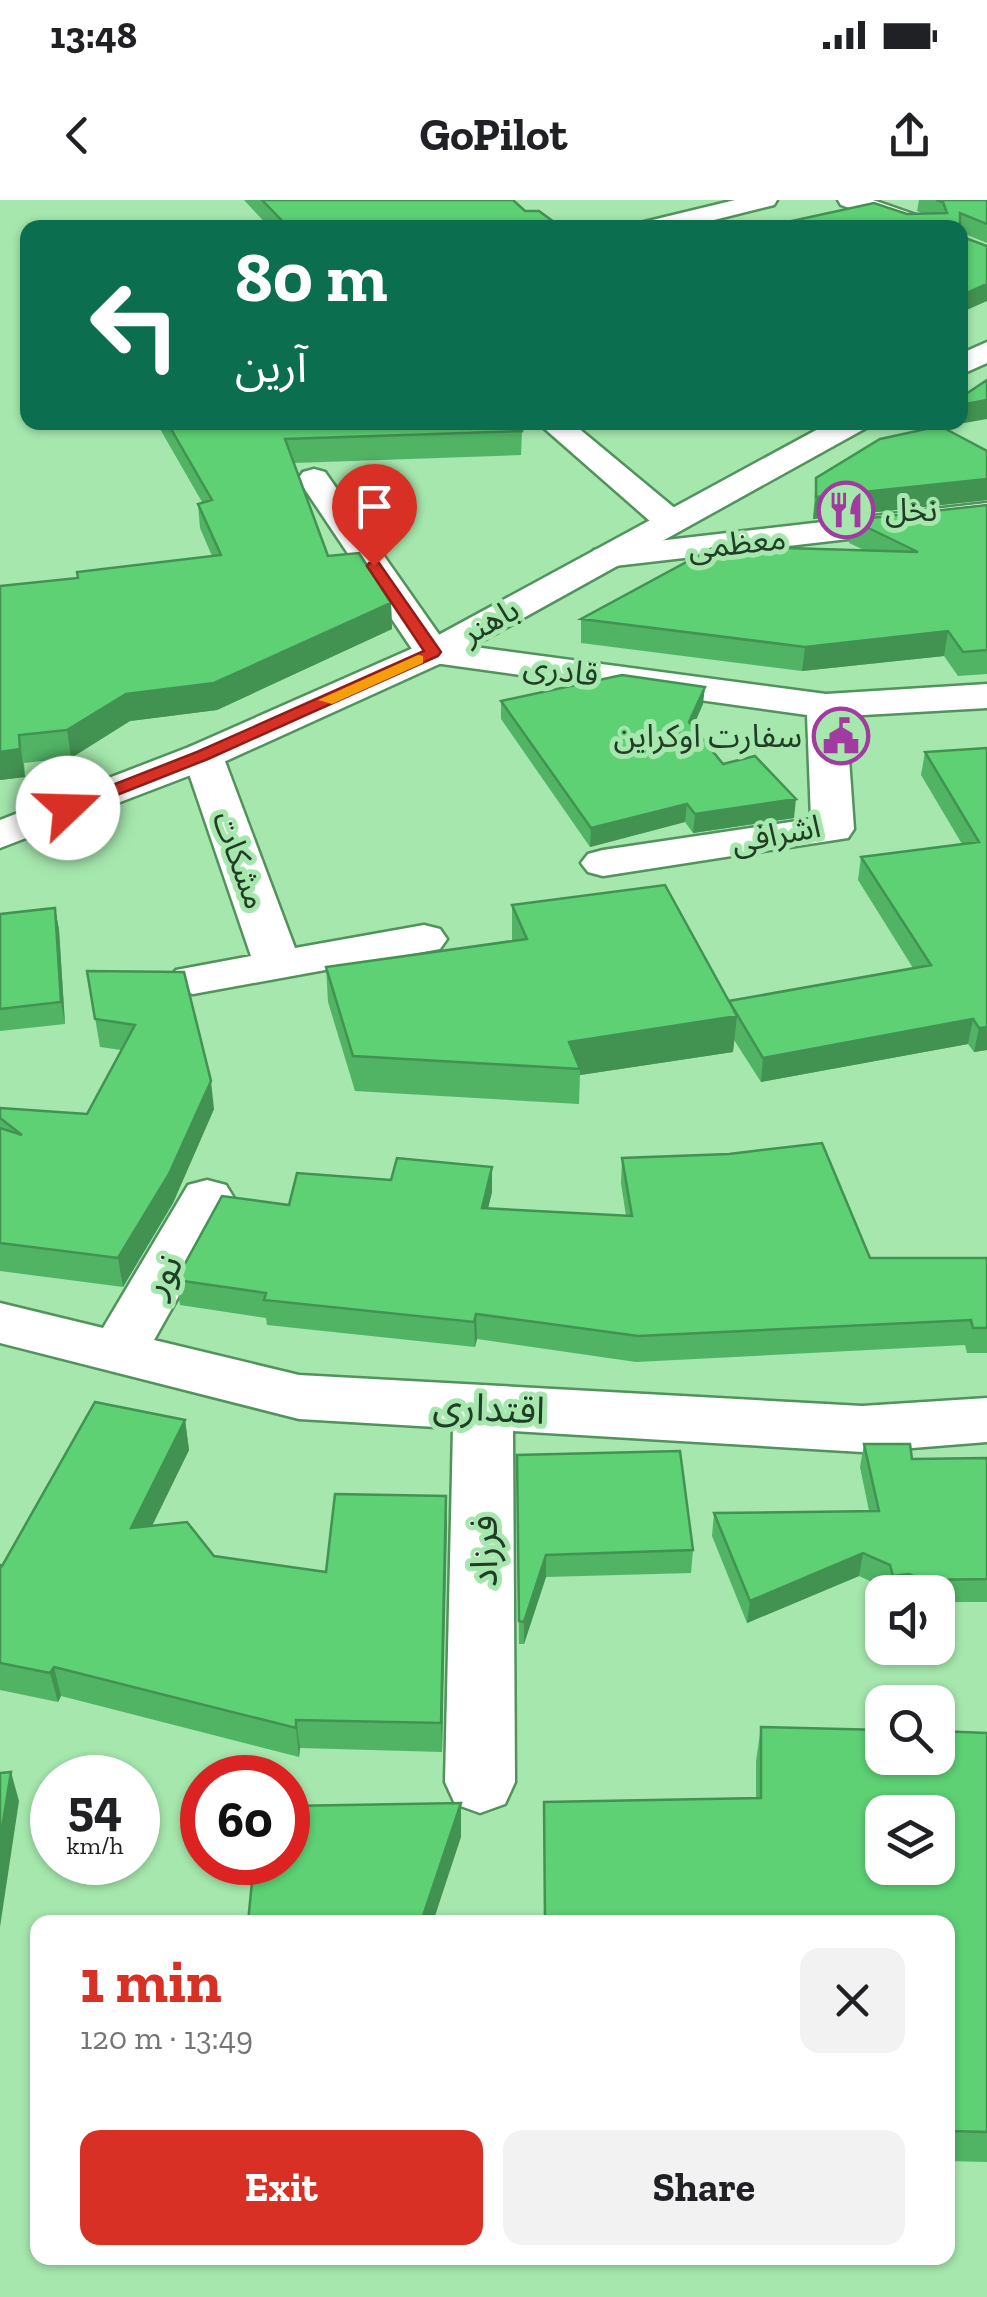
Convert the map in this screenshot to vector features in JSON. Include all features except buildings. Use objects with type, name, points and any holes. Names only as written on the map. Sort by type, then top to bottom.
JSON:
[{"type":"street","points":[[683,220],[765,200]]},
{"type":"street","points":[[873,203],[912,220]]},
{"type":"street","points":[[562,430],[671,522]]},
{"type":"street","name":"باهنر","points":[[0,834],[202,756],[433,652],[840,430]]},
{"type":"street","points":[[314,479],[433,652]]},
{"type":"street","name":"معظمی","points":[[606,558],[987,513]]},
{"type":"street","name":"قادری","points":[[433,652],[826,706],[987,696]]},
{"type":"street","name":"اشرافی","points":[[603,863],[833,829],[826,706]]},
{"type":"street","name":"مشکات","points":[[202,756],[278,965]]},
{"type":"street","points":[[192,980],[424,939]]},
{"type":"street","name":"نور","points":[[118,1352],[206,1198]]},
{"type":"street","name":"اقتداری","points":[[0,1323],[299,1397],[862,1428],[987,1420]]},
{"type":"street","name":"فرزاد","points":[[480,1782],[484,1696],[484,1407]]},
{"type":"slow traffic","points":[[326,700],[418,659]]},
{"type":"place","name":"نخل","points":[[846,510]]},
{"type":"place","name":"سفارت اوکراین","points":[[841,736]]},
{"type":"route","points":[[68,808],[202,756],[433,652],[374,566]]}]
